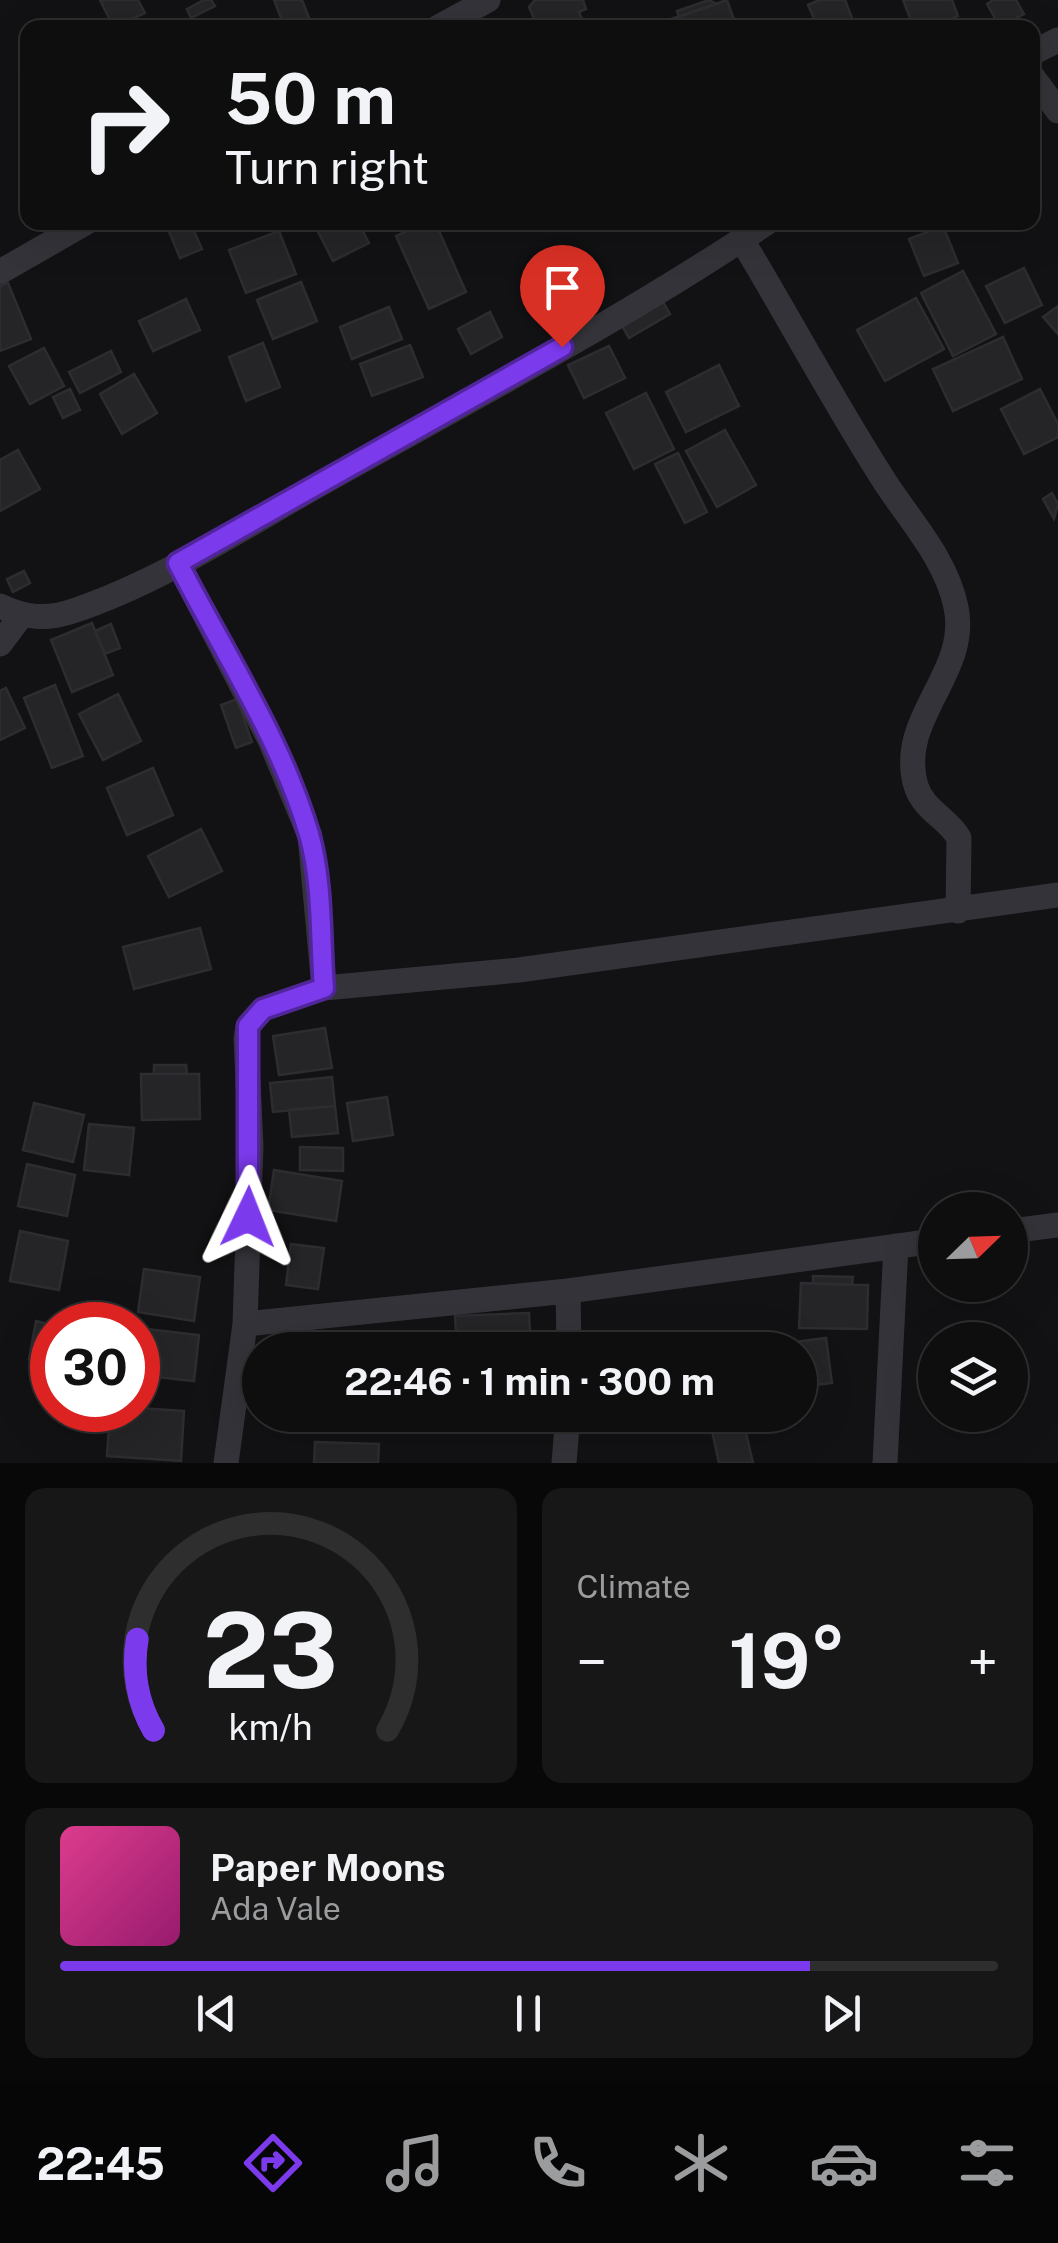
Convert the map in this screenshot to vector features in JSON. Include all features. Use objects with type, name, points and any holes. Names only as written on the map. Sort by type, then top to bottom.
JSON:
[{"type":"street","points":[[452,20],[488,0]]},
{"type":"street","points":[[1040,87],[1058,111]]},
{"type":"street","points":[[0,272],[73,230]]},
{"type":"street","points":[[0,644],[10,611],[49,617],[75,610],[178,563],[461,405],[756,230]]},
{"type":"street","points":[[742,240],[885,482],[932,548],[956,605],[960,637],[952,667],[926,704],[912,758],[923,800],[959,838],[958,910]]},
{"type":"street","points":[[178,563],[270,740],[305,823],[315,862],[324,988]]},
{"type":"street","points":[[226,1463],[245,1324],[251,1146],[248,1026],[263,1009],[324,988],[519,970],[1058,895]]},
{"type":"street","points":[[1028,1229],[1058,1225]]},
{"type":"street","points":[[245,1324],[568,1291],[918,1243]]},
{"type":"street","points":[[885,1463],[896,1246]]},
{"type":"street","points":[[568,1291],[569,1332]]},
{"type":"street","points":[[564,1463],[567,1432]]},
{"type":"building","points":[[100,0],[138,0],[145,13],[131,20],[110,20]]},
{"type":"building","points":[[211,0],[215,6],[191,18],[187,9]]},
{"type":"building","points":[[274,0],[302,0],[310,20],[282,20]]},
{"type":"building","points":[[535,0],[583,0],[586,9],[579,12],[582,20],[535,20],[529,7]]},
{"type":"building","points":[[709,0],[717,4],[679,17],[677,11]]},
{"type":"building","points":[[727,0],[734,20],[668,20]]},
{"type":"building","points":[[819,0],[845,0],[853,20],[815,20],[808,5]]},
{"type":"building","points":[[903,0],[952,0],[958,16],[948,20],[911,20]]},
{"type":"building","points":[[993,0],[1016,0],[1024,14],[1013,20],[996,20],[987,4]]},
{"type":"building","points":[[168,230],[194,230],[202,249],[180,258]]},
{"type":"building","points":[[317,230],[362,230],[369,243],[333,261]]},
{"type":"building","points":[[409,230],[439,230],[466,292],[429,309],[396,236]]},
{"type":"building","points":[[945,230],[958,263],[924,276],[909,239]]},
{"type":"building","points":[[279,231],[296,274],[246,293],[229,250]]},
{"type":"building","points":[[1024,268],[1042,305],[1005,323],[986,286]]},
{"type":"building","points":[[963,271],[996,334],[953,356],[921,293]]},
{"type":"building","points":[[301,282],[317,321],[273,339],[257,300]]},
{"type":"building","points":[[8,283],[31,339],[0,351],[0,286]]},
{"type":"building","points":[[658,293],[670,314],[629,338],[617,317]]},
{"type":"building","points":[[916,298],[944,349],[885,381],[857,330]]},
{"type":"building","points":[[186,299],[200,330],[153,351],[139,321]]},
{"type":"building","points":[[1058,306],[1058,334],[1043,317]]},
{"type":"building","points":[[389,307],[402,339],[352,359],[340,327]]},
{"type":"building","points":[[490,312],[502,337],[471,354],[458,329]]},
{"type":"building","points":[[1003,337],[1022,379],[953,411],[933,369]]},
{"type":"building","points":[[263,343],[280,387],[246,401],[229,357]]},
{"type":"building","points":[[410,345],[423,377],[372,396],[360,364]]},
{"type":"building","points":[[609,346],[625,378],[584,398],[568,365]]},
{"type":"building","points":[[44,348],[64,386],[30,404],[9,366]]},
{"type":"building","points":[[111,351],[121,372],[80,393],[69,372]]},
{"type":"building","points":[[719,365],[739,406],[686,432],[666,392]]},
{"type":"building","points":[[134,374],[157,413],[122,434],[100,394]]},
{"type":"building","points":[[70,389],[80,410],[63,418],[53,397]]},
{"type":"building","points":[[1040,389],[1058,424],[1058,437],[1024,454],[1001,409]]},
{"type":"building","points":[[646,393],[674,449],[634,469],[606,413]]},
{"type":"building","points":[[725,430],[756,485],[717,507],[686,451]]},
{"type":"building","points":[[18,450],[40,489],[0,511],[0,460]]},
{"type":"building","points":[[678,453],[707,512],[685,523],[655,464]]},
{"type":"building","points":[[1052,493],[1058,504],[1054,519],[1043,499]]},
{"type":"building","points":[[24,571],[30,583],[13,592],[7,579]]},
{"type":"building","points":[[92,623],[113,675],[72,692],[51,640]]},
{"type":"building","points":[[111,624],[120,648],[105,654],[95,631]]},
{"type":"building","points":[[55,685],[83,756],[52,768],[24,698]]},
{"type":"building","points":[[6,688],[25,728],[0,740],[0,691]]},
{"type":"building","points":[[118,694],[141,741],[103,760],[79,714]]},
{"type":"building","points":[[237,699],[252,742],[236,748],[221,705]]},
{"type":"building","points":[[153,768],[173,815],[127,835],[107,788]]},
{"type":"building","points":[[201,829],[222,871],[169,897],[148,856]]},
{"type":"building","points":[[200,928],[211,969],[134,989],[123,947]]},
{"type":"building","points":[[325,1028],[332,1068],[279,1075],[273,1036]]},
{"type":"building","points":[[154,1065],[186,1065],[187,1074],[154,1074]]},
{"type":"building","points":[[141,1074],[199,1074],[200,1119],[142,1120]]},
{"type":"building","points":[[332,1077],[335,1106],[273,1112],[270,1083]]},
{"type":"building","points":[[387,1097],[393,1135],[353,1141],[347,1103]]},
{"type":"building","points":[[34,1103],[84,1115],[73,1162],[23,1150]]},
{"type":"building","points":[[335,1106],[338,1133],[292,1137],[289,1110]]},
{"type":"building","points":[[89,1124],[134,1128],[129,1175],[84,1170]]},
{"type":"building","points":[[300,1147],[343,1148],[343,1171],[300,1170]]},
{"type":"building","points":[[27,1164],[75,1175],[67,1216],[18,1206]]},
{"type":"building","points":[[274,1170],[342,1181],[336,1221],[268,1210]]},
{"type":"building","points":[[20,1231],[68,1241],[59,1290],[10,1281]]},
{"type":"building","points":[[291,1244],[324,1248],[318,1289],[286,1285]]},
{"type":"building","points":[[144,1269],[200,1277],[194,1321],[160,1316],[160,1302],[139,1302]]},
{"type":"building","points":[[813,1276],[853,1277],[852,1285],[813,1284]]},
{"type":"building","points":[[801,1283],[868,1285],[867,1329],[799,1328]]},
{"type":"building","points":[[529,1313],[530,1332],[456,1332],[455,1316]]},
{"type":"building","points":[[160,1331],[199,1335],[194,1381],[160,1377]]},
{"type":"building","points":[[826,1338],[832,1383],[817,1385],[817,1339]]},
{"type":"building","points":[[160,1409],[184,1411],[181,1461],[107,1456],[109,1432],[160,1432]]},
{"type":"building","points":[[712,1432],[746,1432],[753,1463],[719,1463]]},
{"type":"building","points":[[315,1442],[379,1444],[378,1463],[314,1463]]},
{"type":"route","points":[[248,1217],[248,1026],[263,1009],[324,988],[315,862],[296,796],[178,563],[562,347]]}]
